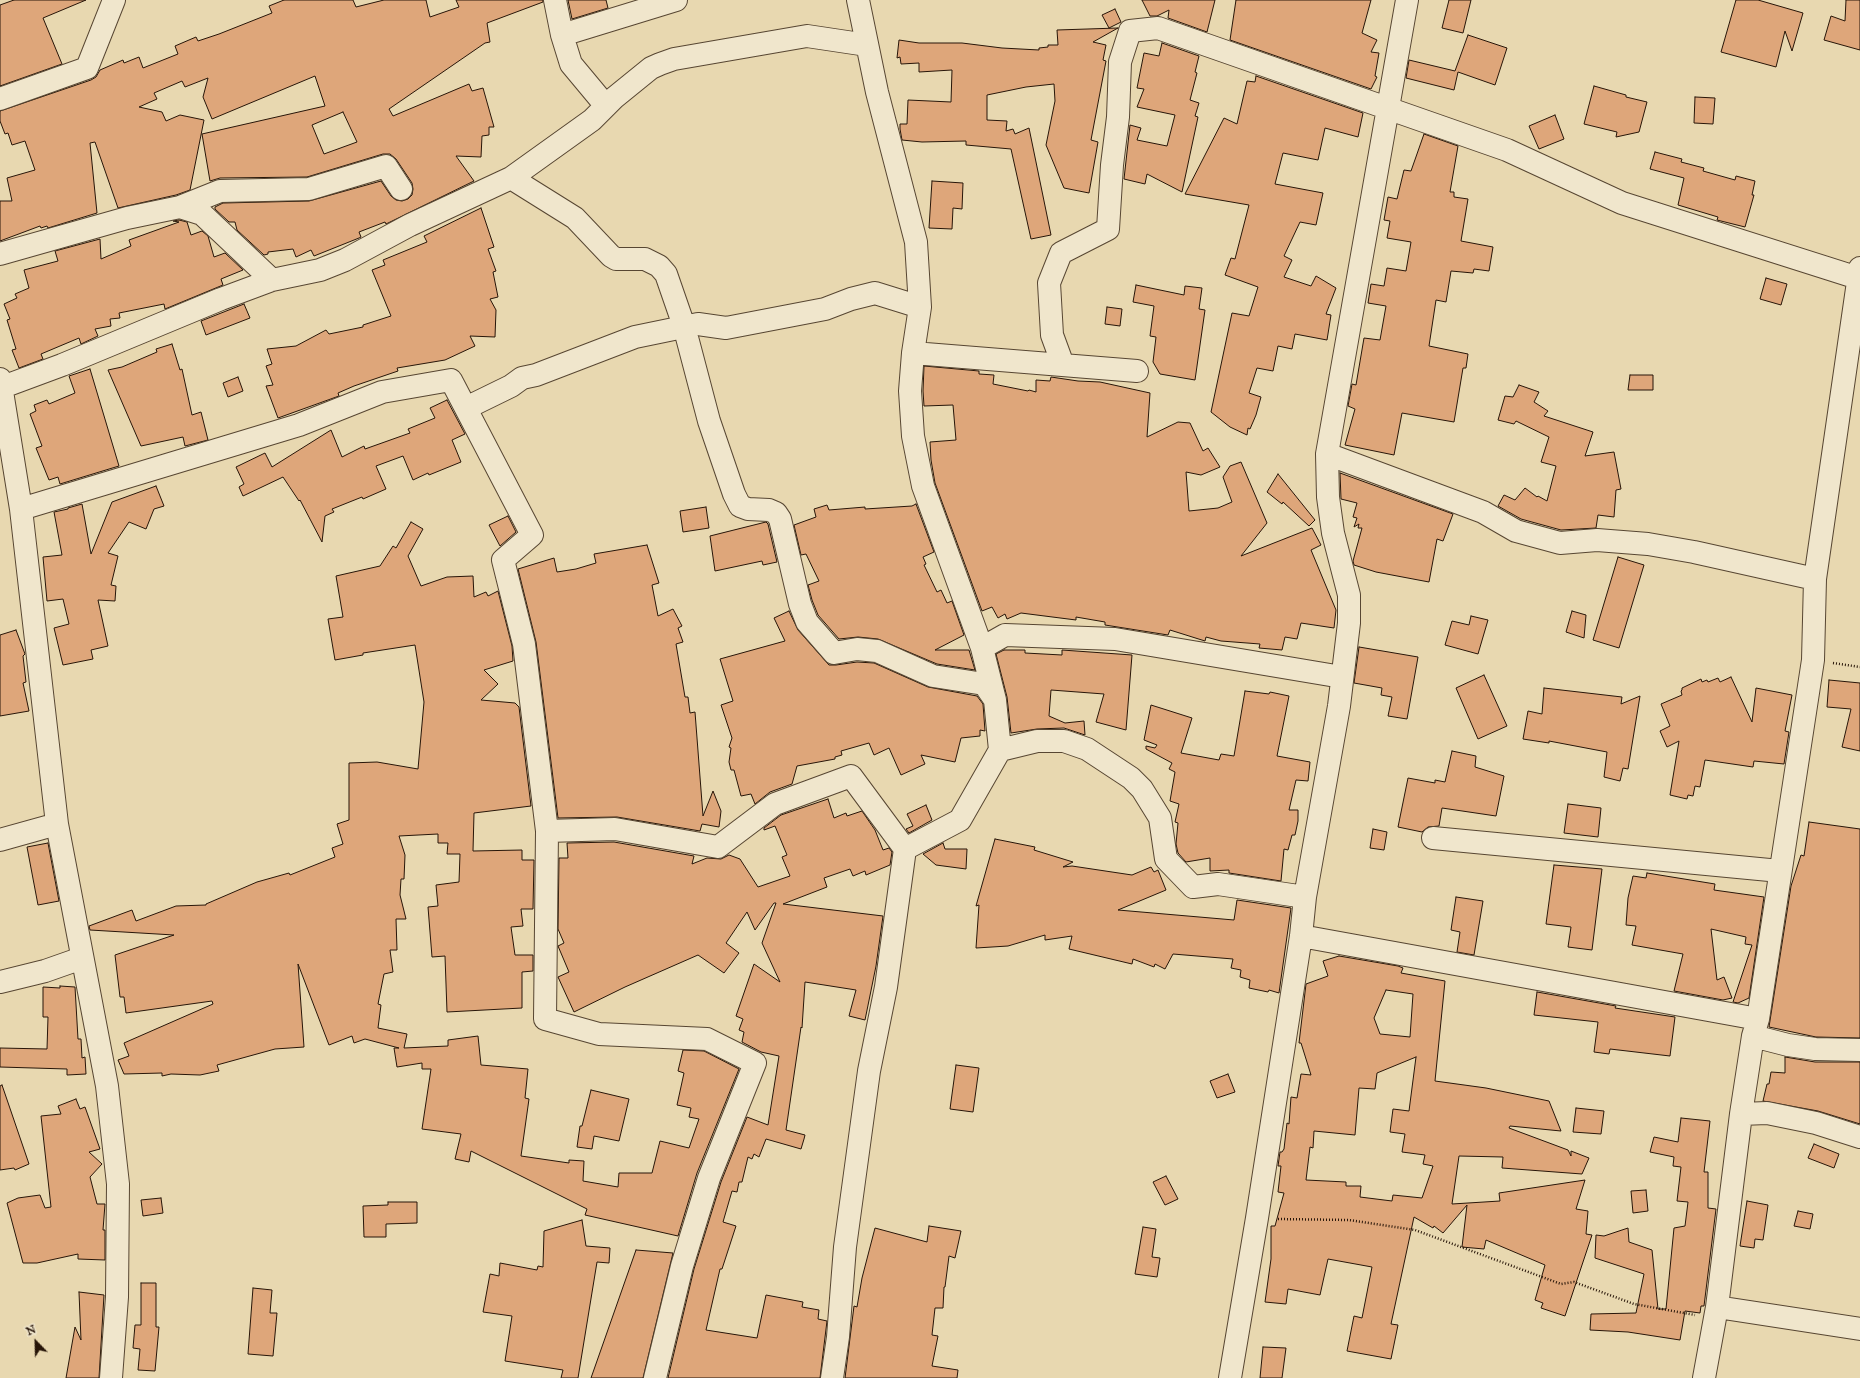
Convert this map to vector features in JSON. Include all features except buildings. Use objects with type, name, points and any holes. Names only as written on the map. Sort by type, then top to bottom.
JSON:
[{"type":"street","points":[[0,99],[87,68],[114,0]]},
{"type":"street","points":[[555,0],[562,35],[571,64],[606,106]]},
{"type":"street","points":[[562,35],[676,0]]},
{"type":"street","points":[[858,0],[877,92],[916,242],[920,307],[913,353],[910,391],[912,429],[923,486],[982,648],[995,700],[1000,750],[960,820],[905,849]]},
{"type":"street","points":[[1230,1378],[1257,1218],[1306,896],[1342,677],[1349,623],[1349,595],[1333,533],[1328,497],[1327,454],[1407,0]]},
{"type":"street","points":[[1063,365],[1052,335],[1049,283],[1061,253],[1108,229],[1112,165],[1118,117],[1120,62],[1130,31],[1158,28],[1507,150],[1622,203],[1859,273],[1815,579],[1813,660],[1756,1028],[1741,1114],[1717,1307],[1704,1378]]},
{"type":"street","points":[[111,1378],[117,1297],[118,1184],[107,1086],[57,824],[21,509],[1,385],[62,366],[221,299],[272,280],[320,270],[344,260],[410,225],[511,178],[592,120],[606,106],[651,68],[674,59],[807,36],[867,45]]},
{"type":"street","points":[[0,254],[127,218],[180,207],[220,191],[309,189],[386,166],[401,189]]},
{"type":"street","points":[[511,178],[575,218],[611,256],[616,259],[645,259],[659,266],[666,274],[684,326],[709,421],[734,494],[740,506],[748,509],[769,510],[776,513],[780,519],[800,604],[807,622],[834,653],[857,649],[877,651],[933,676],[984,684],[995,700]]},
{"type":"street","points":[[180,207],[202,214],[272,280]]},
{"type":"street","points":[[466,408],[511,386],[522,378],[536,375],[635,337],[684,326],[698,324],[726,328],[825,309],[852,299],[875,293],[920,307]]},
{"type":"street","points":[[913,353],[1137,371]]},
{"type":"street","points":[[21,509],[299,426],[382,392],[451,380],[532,535],[503,560],[524,644],[547,831],[545,1019],[599,1034],[707,1039],[754,1063],[709,1178],[682,1266],[655,1378]]},
{"type":"street","points":[[1327,454],[1483,512],[1516,531],[1560,543],[1597,540],[1648,544],[1694,552],[1815,579]]},
{"type":"street","points":[[982,648],[1005,635],[1115,639],[1342,677]]},
{"type":"street","points":[[1000,750],[1037,741],[1064,741],[1087,749],[1131,778],[1142,789],[1160,818],[1166,859],[1193,887],[1218,884],[1306,896]]},
{"type":"street","points":[[547,831],[615,829],[718,847],[776,804],[851,776],[905,849],[886,987],[869,1071],[844,1247],[838,1337],[832,1378]]},
{"type":"street","points":[[0,840],[57,824]]},
{"type":"street","points":[[1433,838],[1780,871]]},
{"type":"street","points":[[1301,936],[1756,1028],[1788,1046],[1860,1050]]},
{"type":"street","points":[[0,982],[45,971],[82,958]]},
{"type":"street","points":[[1741,1114],[1767,1113],[1816,1123],[1860,1137]]},
{"type":"street","points":[[1717,1307],[1860,1329]]},
{"type":"path","points":[[1813,660],[1860,667]]},
{"type":"path","points":[[1257,1218],[1349,1220],[1414,1230],[1561,1284],[1574,1282],[1634,1304],[1703,1316],[1717,1307]]}]
